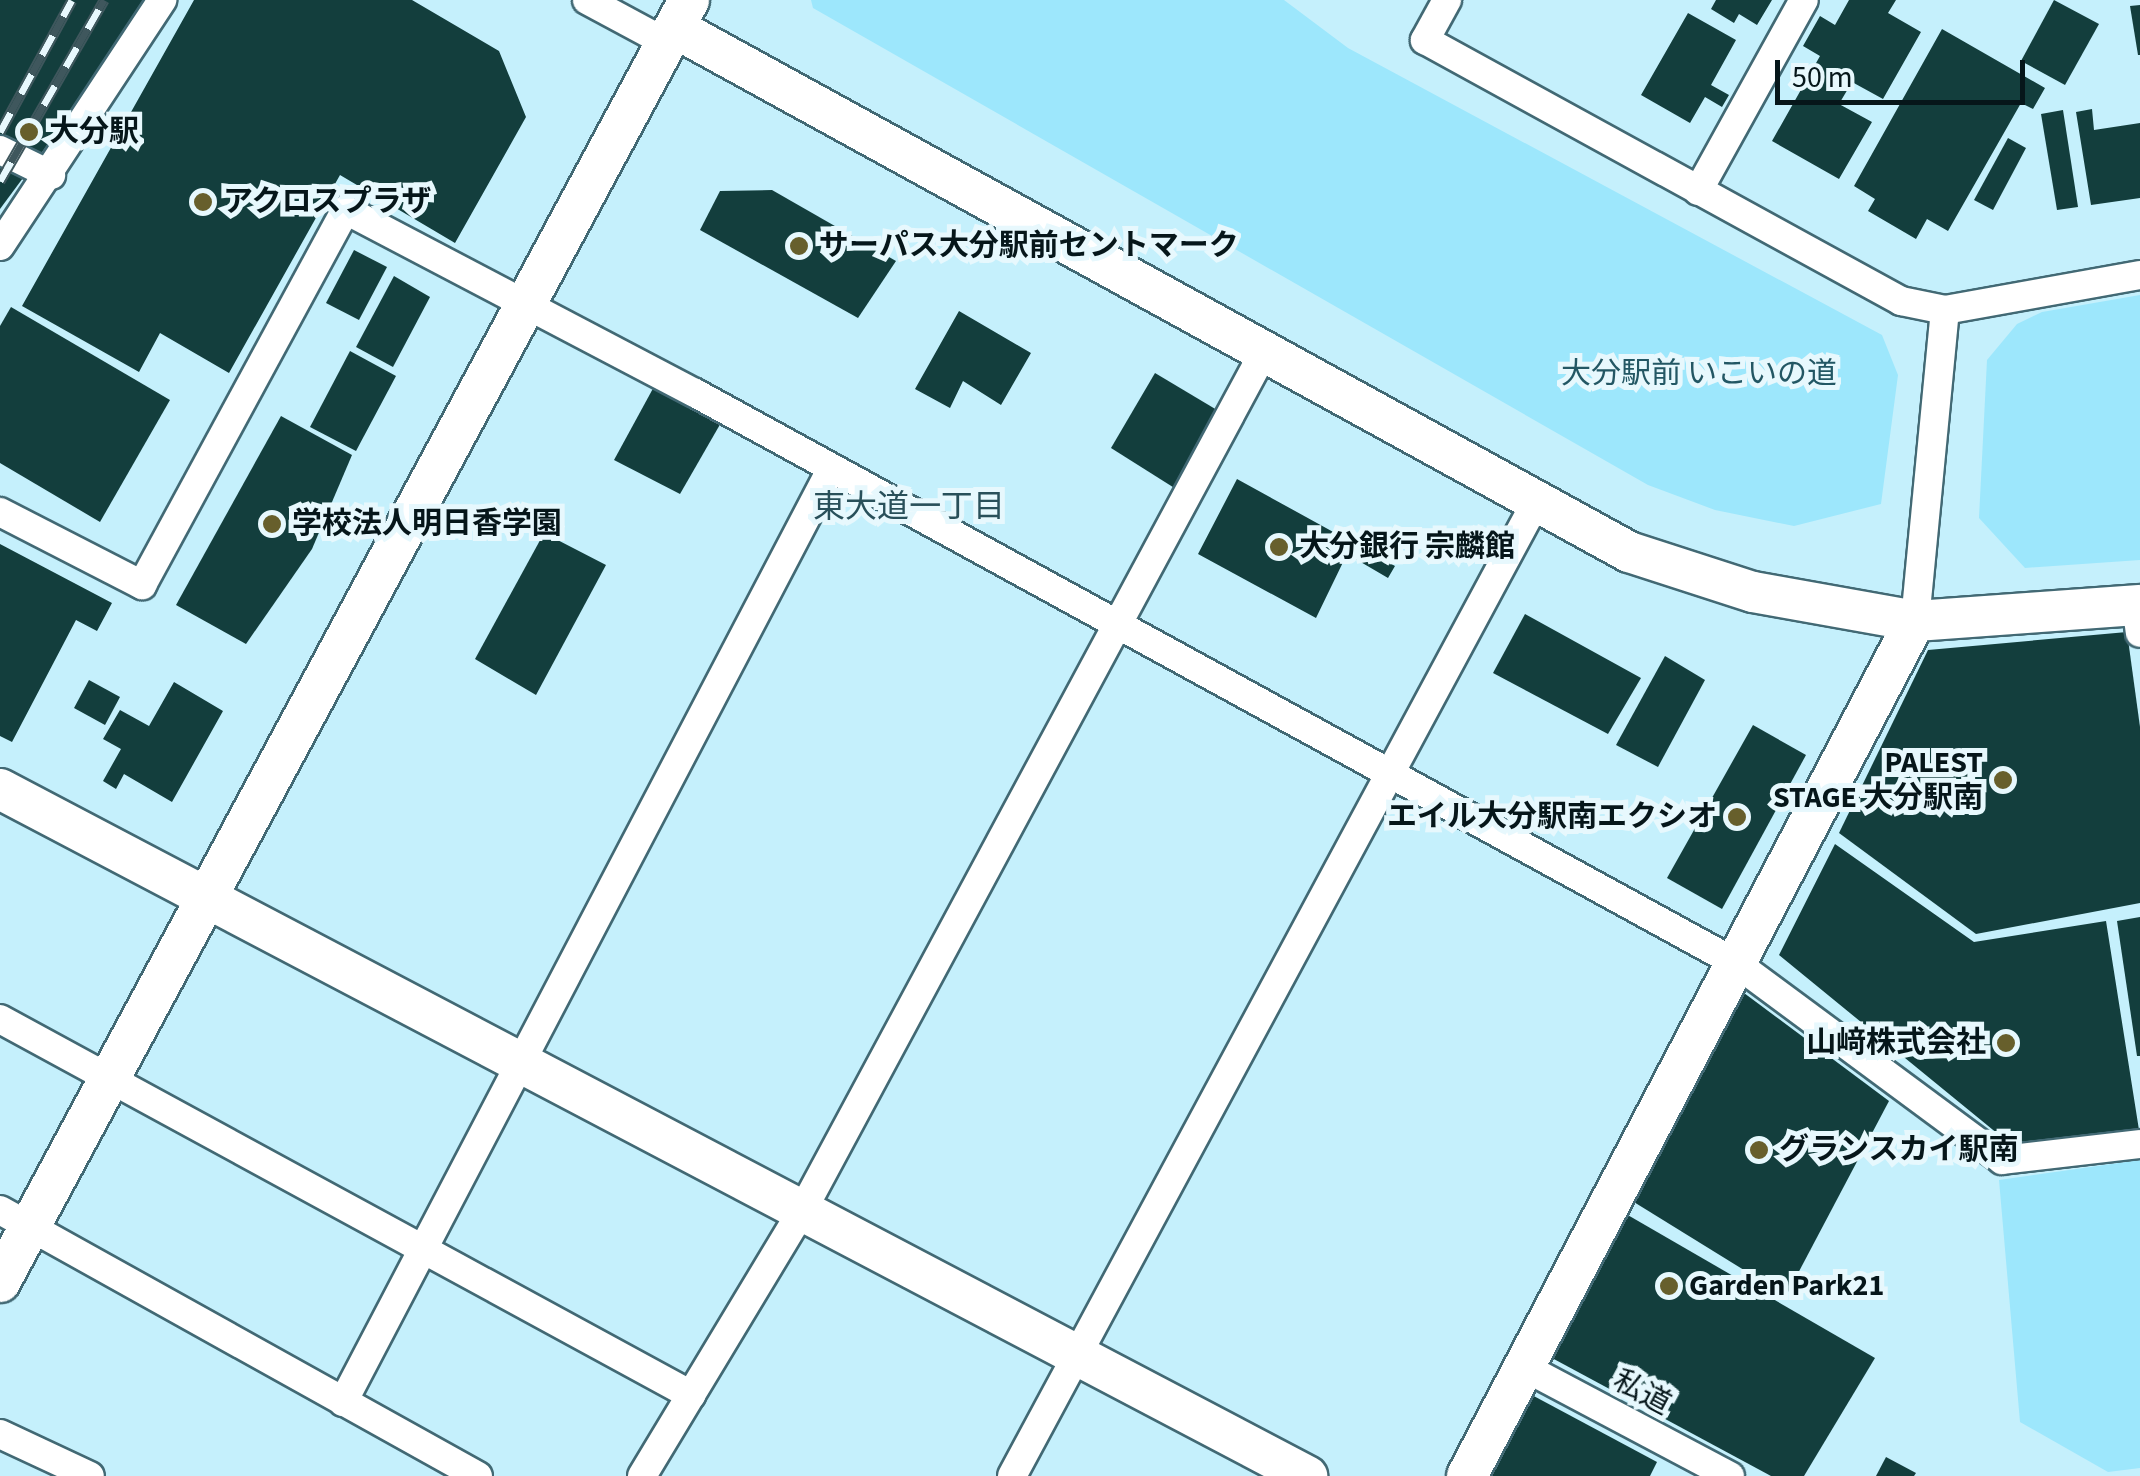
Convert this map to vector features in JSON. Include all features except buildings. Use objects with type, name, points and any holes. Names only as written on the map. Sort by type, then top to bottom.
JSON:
[{"type":"street","points":[[0,246],[51,176],[162,0]]},
{"type":"street","points":[[587,0],[681,14],[1535,504],[1629,552],[1711,580],[1915,621],[2139,615]]},
{"type":"street","points":[[1446,0],[1425,40],[1901,301],[1945,310],[2140,275]]},
{"type":"street","points":[[1698,190],[1804,0]]},
{"type":"street","points":[[0,1282],[15,1218],[109,1080],[681,14]]},
{"type":"street","points":[[0,150],[51,176]]},
{"type":"street","points":[[0,512],[142,585],[346,210],[832,468],[1736,962],[2002,1160],[2140,1144]]},
{"type":"street","points":[[1467,1476],[1915,621],[1945,310]]},
{"type":"street","points":[[642,1476],[802,1211],[1266,348]]},
{"type":"street","points":[[343,1402],[832,468]]},
{"type":"street","points":[[1012,1476],[1535,504]]},
{"type":"street","points":[[0,790],[1308,1476]]},
{"type":"street","points":[[0,1019],[691,1395]]},
{"type":"street","points":[[15,1218],[478,1476]]},
{"type":"street","name":"私道","points":[[1524,1367],[1730,1476]]},
{"type":"street","points":[[0,1434],[90,1476]]},
{"type":"green space","name":"大分駅前 いこいの道","points":[[811,0],[1284,0],[1348,48],[1882,335],[1898,375],[1881,504],[1794,526],[1715,510],[1648,485],[813,8]]},
{"type":"green space","points":[[2140,295],[2140,560],[2025,568],[1979,518],[1987,360],[2017,324],[2042,312]]},
{"type":"green space","points":[[2140,1160],[2140,1468],[2108,1472],[2020,1422],[1999,1180]]},
{"type":"railway","points":[[0,132],[72,0]]},
{"type":"railway","points":[[0,181],[104,0]]},
{"type":"place","name":"大分駅","points":[[29,132]]},
{"type":"place","name":"アクロスプラザ","points":[[203,202]]},
{"type":"place","name":"サーパス大分駅前セントマーク","points":[[799,246]]},
{"type":"place","name":"学校法人明日香学園","points":[[272,524]]},
{"type":"place","name":"大分銀行 宗麟館","points":[[1279,547]]},
{"type":"place","name":"PALEST STAGE 大分駅南","points":[[2003,780]]},
{"type":"place","name":"エイル大分駅南エクシオ","points":[[1737,817]]},
{"type":"place","name":"山﨑株式会社","points":[[2006,1043]]},
{"type":"place","name":"グランスカイ駅南","points":[[1759,1150]]},
{"type":"place","name":"Garden Park21","points":[[1669,1286]]},
{"type":"district","name":"東大道一丁目","points":[[909,507]]}]
